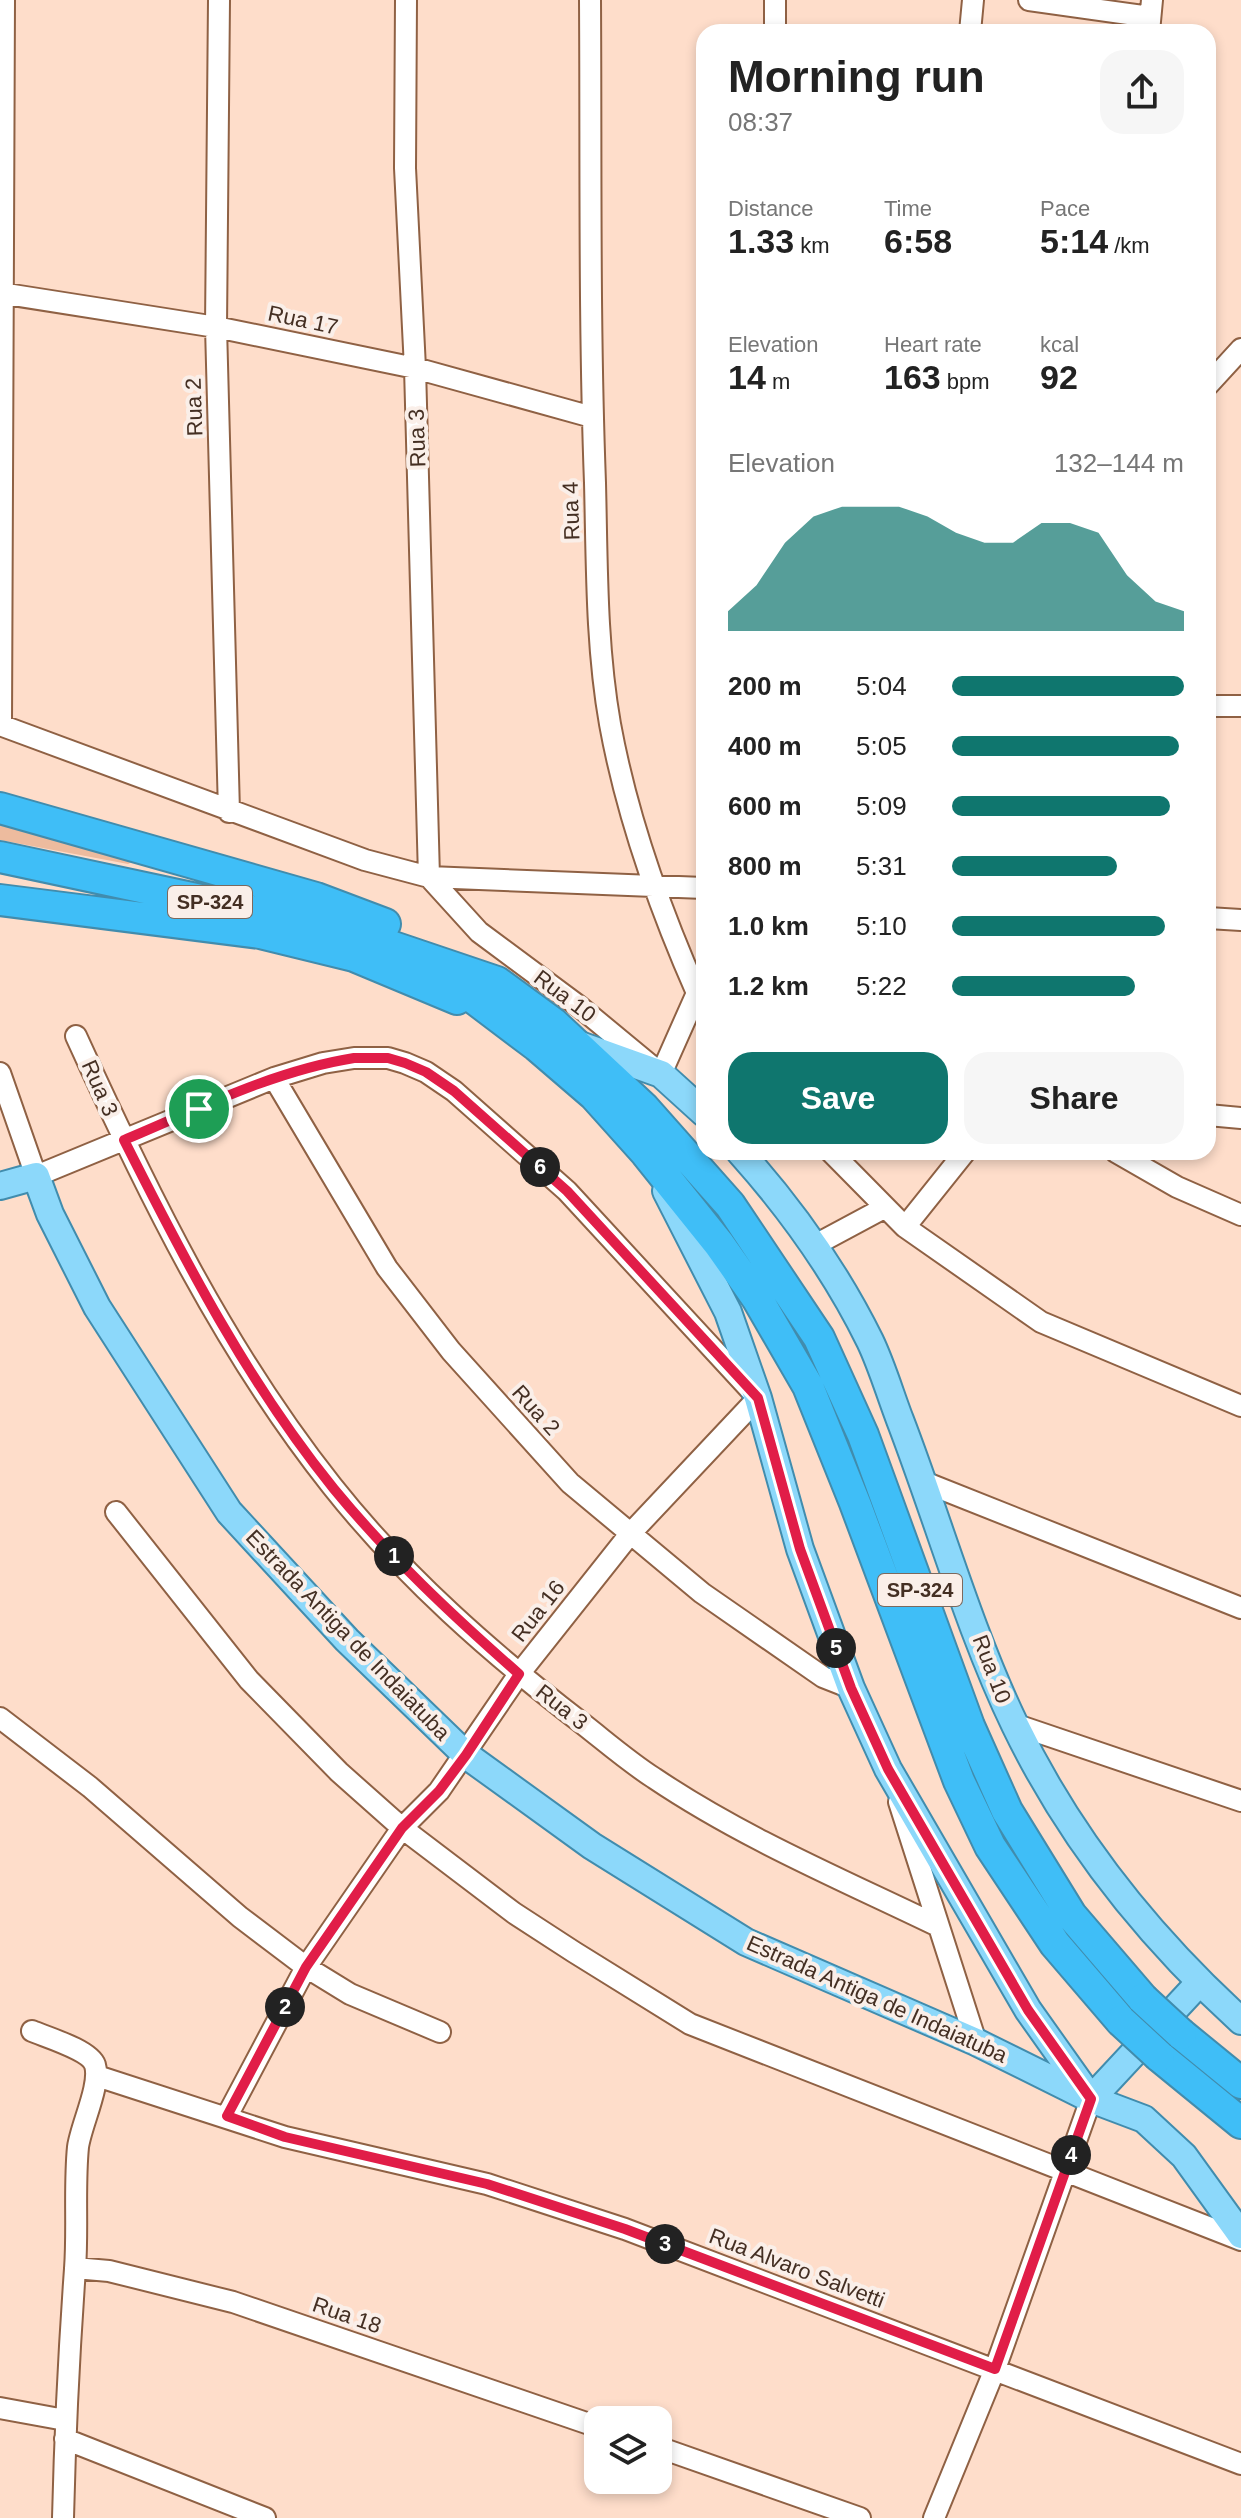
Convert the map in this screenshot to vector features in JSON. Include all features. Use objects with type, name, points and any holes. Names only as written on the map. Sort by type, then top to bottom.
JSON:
[{"type":"highway","points":[[0,808],[316,898],[417,939],[497,982]]},
{"type":"highway","name":"SP-324","points":[[0,857],[346,931],[497,982],[553,1023],[644,1108],[730,1205],[819,1338],[863,1435],[969,1726],[1007,1811],[1071,1915],[1143,1999],[1241,2083]]},
{"type":"highway","points":[[0,900],[260,933],[354,956],[497,1017]]},
{"type":"highway","name":"SP-324","points":[[418,955],[594,1095],[646,1153],[719,1244],[757,1298],[808,1386],[959,1781],[990,1846],[1055,1944],[1121,2021],[1241,2123]]},
{"type":"main road","points":[[576,1044],[661,1074]]},
{"type":"main road","name":"Rua 10","points":[[661,1074],[696,1106]]},
{"type":"main road","points":[[646,1153],[728,1312],[758,1398]]},
{"type":"main road","name":"Rua 10","points":[[746,1160],[815,1245],[870,1342],[1014,1724],[1043,1781],[1070,1824],[1156,1936],[1199,1983],[1241,2021]]},
{"type":"main road","points":[[0,1186],[36,1176]]},
{"type":"main road","name":"Estrada Antiga de Indaiatuba","points":[[36,1176],[50,1214],[97,1307],[229,1512],[347,1640],[466,1755],[592,1846],[746,1942],[976,2042],[1091,2099],[1144,2119],[1184,2156],[1241,2238]]},
{"type":"main road","name":"Rua 3","points":[[758,1398],[800,1549],[851,1688],[888,1769]]},
{"type":"main road","points":[[888,1769],[1028,2010],[1091,2099],[1199,1983]]},
{"type":"street","points":[[4,0],[0,725],[229,812],[365,860],[429,877],[696,888]]},
{"type":"street","name":"Rua 2","points":[[219,0],[216,327],[229,812]]},
{"type":"street","name":"Rua 3","points":[[406,0],[405,168],[415,368],[429,877]]},
{"type":"street","name":"Rua 4","points":[[590,0],[592,417],[604,678],[611,725],[652,887],[696,987]]},
{"type":"street","points":[[775,0],[775,24]]},
{"type":"street","points":[[971,24],[973,0]]},
{"type":"street","points":[[1029,0],[1150,16]]},
{"type":"street","name":"Rua 17","points":[[2,294],[216,327],[415,368],[592,417]]},
{"type":"street","points":[[1216,376],[1241,349]]},
{"type":"street","points":[[1216,706],[1241,706]]},
{"type":"street","name":"Rua 10","points":[[429,877],[479,932],[580,1007],[661,1074]]},
{"type":"street","points":[[1216,918],[1241,920]]},
{"type":"street","points":[[661,1074],[696,1008]]},
{"type":"street","name":"Rua 3","points":[[76,1036],[124,1140],[212,1310],[323,1474],[408,1570],[519,1674],[653,1778],[719,1818],[938,1926]]},
{"type":"street","name":"Rua 3","points":[[36,1176],[274,1078],[323,1063],[354,1058],[388,1058],[426,1072],[454,1091],[567,1191],[758,1398]]},
{"type":"street","points":[[0,1073],[36,1176]]},
{"type":"street","name":"Rua 2","points":[[274,1078],[387,1268],[451,1351],[570,1483],[702,1593],[823,1677],[851,1688]]},
{"type":"street","points":[[1216,1116],[1241,1118]]},
{"type":"street","points":[[839,1160],[905,1227],[1041,1322],[1241,1406]]},
{"type":"street","points":[[905,1227],[959,1160]]},
{"type":"street","points":[[1130,1160],[1177,1187],[1241,1215]]},
{"type":"street","points":[[815,1245],[884,1208]]},
{"type":"street","name":"Rua 16","points":[[227,2116],[306,1967],[402,1828],[439,1791],[519,1674],[630,1534],[758,1398]]},
{"type":"street","points":[[924,1482],[1241,1608]]},
{"type":"street","points":[[116,1512],[249,1680],[339,1772],[402,1828],[514,1913],[690,2024],[1065,2173],[1241,2238]]},
{"type":"street","points":[[0,1718],[90,1787],[240,1917],[306,1967],[350,1994],[440,2032]]},
{"type":"street","points":[[1014,1724],[1241,1801]]},
{"type":"street","name":"Rua 3","points":[[888,1769],[976,2042]]},
{"type":"street","points":[[32,2031],[86,2054],[94,2063],[97,2076],[79,2139],[77,2160],[63,2518]]},
{"type":"street","name":"Rua Alvaro Salvetti","points":[[97,2076],[285,2137],[487,2184],[625,2229],[1241,2464]]},
{"type":"street","points":[[934,2518],[995,2369],[1091,2099]]},
{"type":"street","name":"Rua 18","points":[[75,2268],[109,2271],[233,2302],[584,2422]]},
{"type":"street","points":[[0,2408],[65,2430],[265,2518]]},
{"type":"street","points":[[672,2452],[860,2518]]},
{"type":"shaded area","points":[[0,819],[136,860],[128,864],[0,840]]},
{"type":"route","points":[[354,1058],[388,1058],[426,1072],[454,1091],[567,1191],[758,1398],[800,1549],[851,1688],[888,1769],[1028,2010],[1091,2099],[995,2369],[625,2229],[487,2184],[285,2137],[227,2116],[306,1967],[402,1828],[439,1791],[466,1755],[519,1674],[397,1559],[333,1487],[273,1404],[212,1310],[124,1140],[199,1109],[274,1078],[323,1063],[354,1058]]}]
